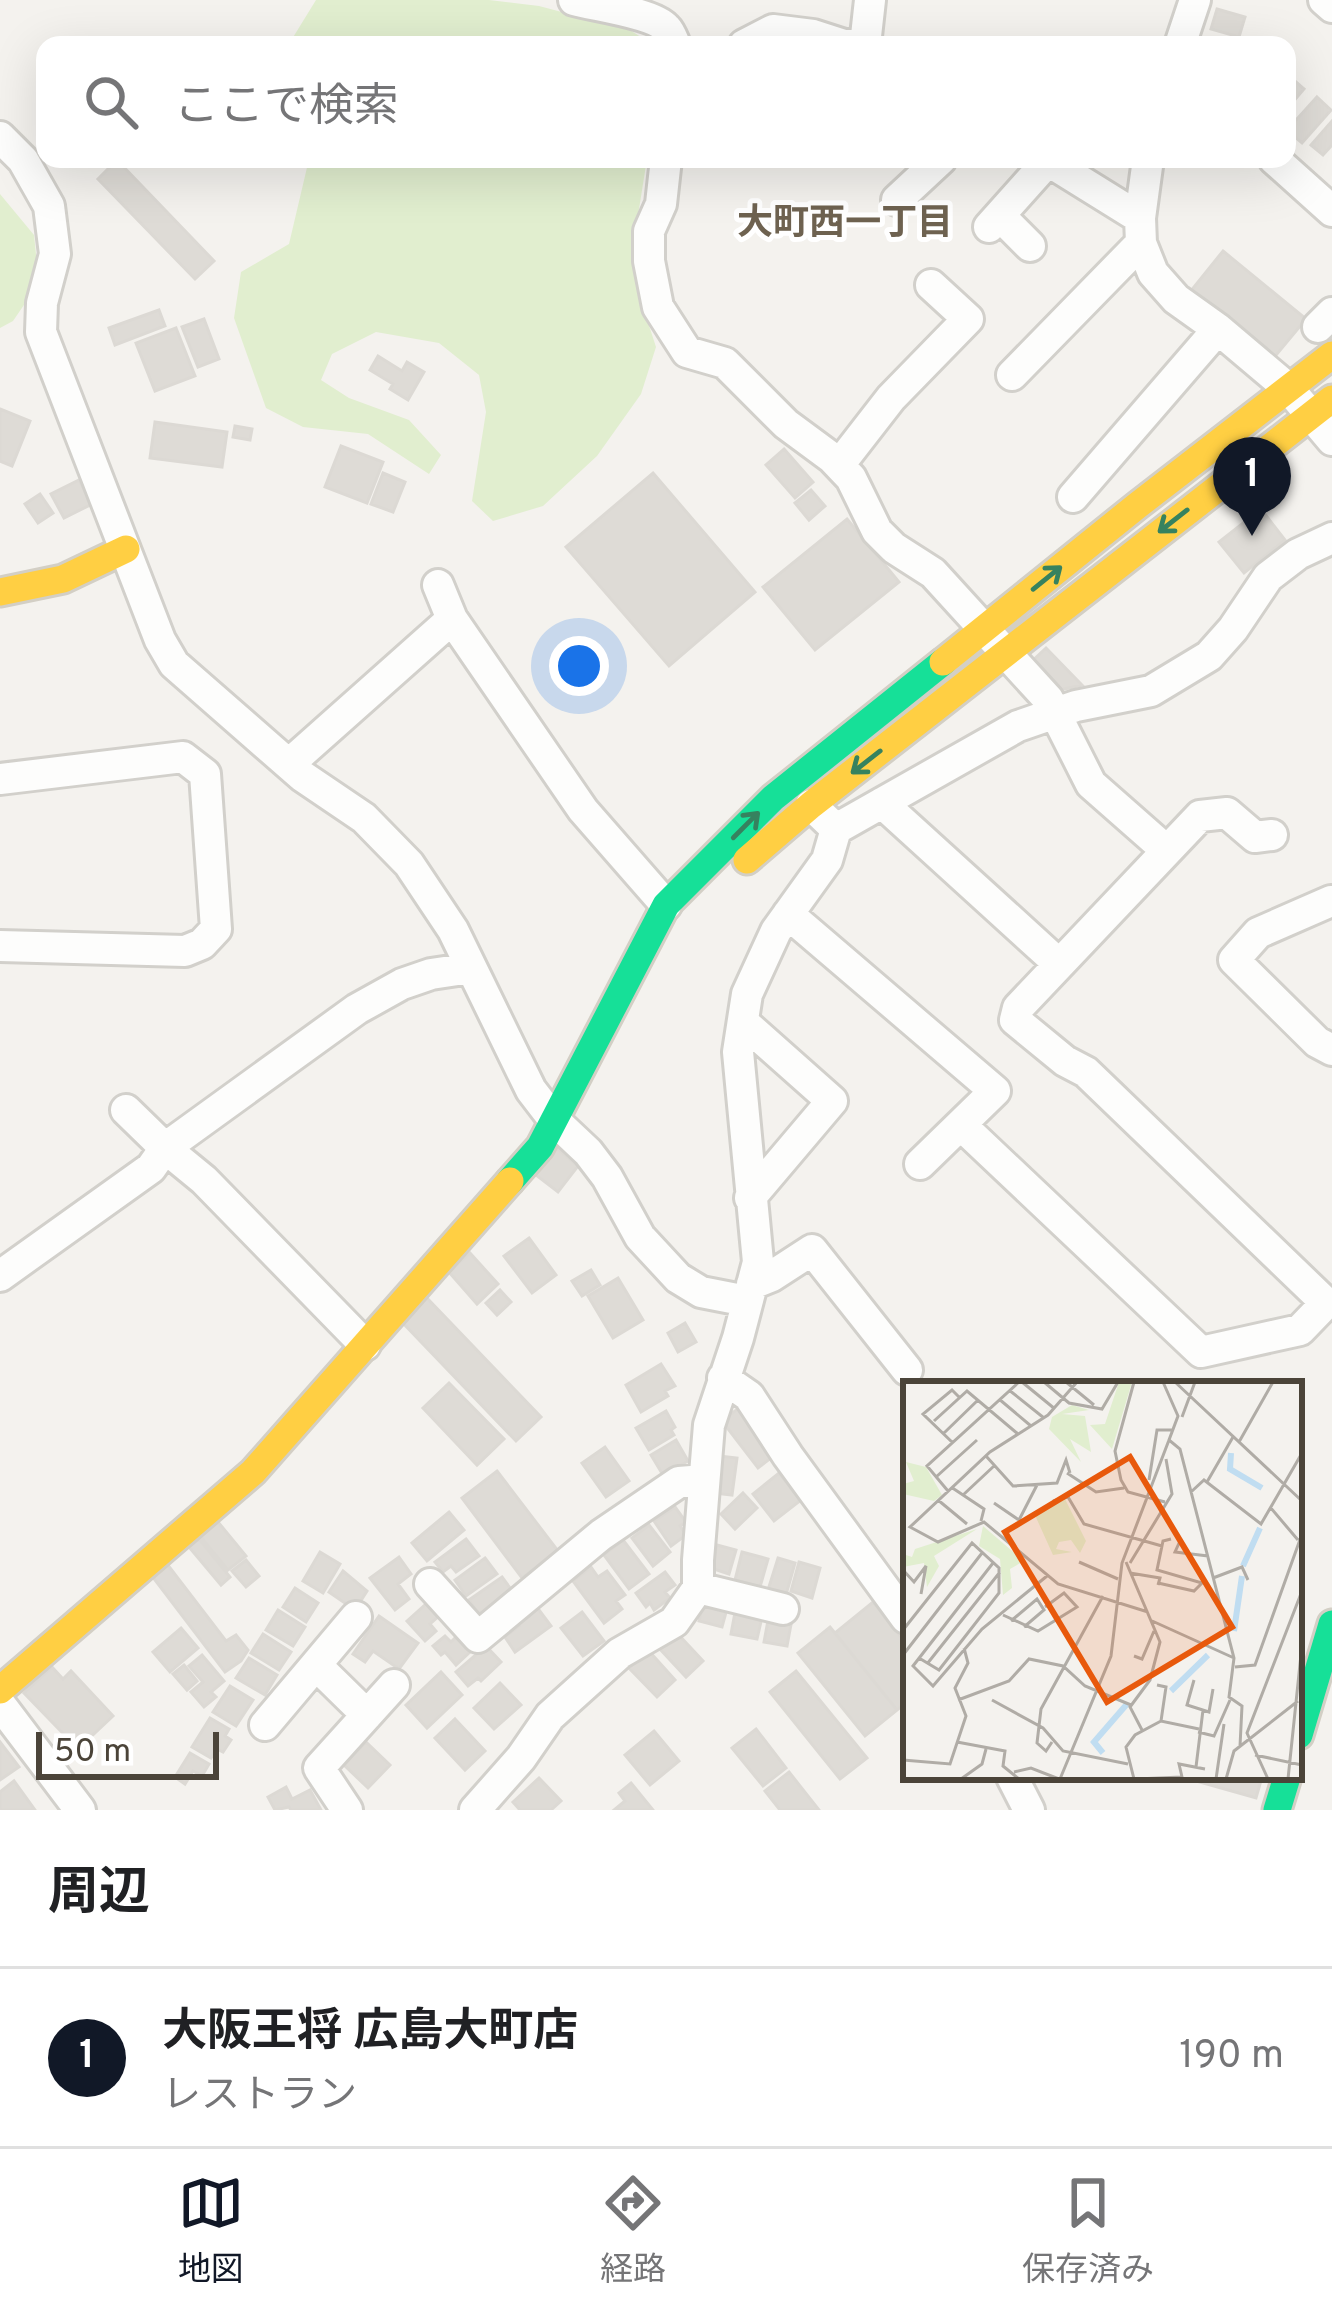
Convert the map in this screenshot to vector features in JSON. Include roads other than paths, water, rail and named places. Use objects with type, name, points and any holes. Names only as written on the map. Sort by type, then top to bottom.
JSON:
[{"type":"street","points":[[574,0],[641,14],[665,26],[670,36]]},
{"type":"street","points":[[866,36],[870,0]]},
{"type":"street","points":[[1183,36],[1196,0]]},
{"type":"street","points":[[1324,0],[1332,7]]},
{"type":"street","points":[[762,36],[773,30],[815,36]]},
{"type":"street","points":[[0,137],[23,160],[49,206],[55,254],[40,332],[160,640],[174,664],[289,764],[364,818],[409,864],[453,930],[531,1090],[588,1152],[640,1237],[678,1277],[701,1292],[749,1293],[812,1250],[907,1370]]},
{"type":"street","points":[[665,168],[661,204],[650,231],[649,260],[658,307],[687,352],[724,363],[851,478],[877,531],[933,573],[1048,699],[1091,784],[1166,850]]},
{"type":"street","points":[[897,200],[931,168]]},
{"type":"street","points":[[1030,246],[994,221],[1040,168]]},
{"type":"street","points":[[1058,168],[1141,230]]},
{"type":"street","points":[[1147,168],[1141,230],[1153,273],[1176,299],[1289,389],[1322,407],[1332,440]]},
{"type":"street","points":[[1284,168],[1332,211]]},
{"type":"street","points":[[1012,375],[1141,230]]},
{"type":"street","points":[[838,465],[891,398],[968,320],[931,285]]},
{"type":"street","points":[[1073,497],[1218,329]]},
{"type":"street","points":[[0,1690],[253,1472],[540,1147],[666,905],[773,798],[1332,356]]},
{"type":"street","points":[[646,946],[811,805],[1322,407]]},
{"type":"street","points":[[475,1810],[550,1716],[620,1653],[674,1622],[698,1588],[709,1425],[758,1262],[738,1052],[747,994],[776,931],[826,860],[836,829],[1018,726],[1076,706],[1151,692],[1209,656],[1268,577],[1298,554],[1332,538]]},
{"type":"street","points":[[0,592],[63,579],[126,549]]},
{"type":"street","points":[[439,584],[452,620],[583,810],[666,905]]},
{"type":"street","points":[[289,764],[452,620]]},
{"type":"street","points":[[0,779],[183,757],[205,774],[216,928],[202,944],[184,951],[0,946]]},
{"type":"street","points":[[882,803],[1059,964]]},
{"type":"street","points":[[811,805],[836,829]]},
{"type":"street","points":[[961,1125],[1201,1352],[1300,1330],[1326,1303],[1085,1072],[1015,1020],[1018,1008],[1200,816],[1227,813],[1255,838],[1272,836]]},
{"type":"street","points":[[1330,902],[1258,933],[1234,960],[1317,1042],[1332,1050]]},
{"type":"street","points":[[788,914],[995,1091],[920,1164]]},
{"type":"street","points":[[0,1276],[151,1168],[164,1148],[357,1010],[402,984],[472,968]]},
{"type":"street","points":[[743,1022],[832,1101],[750,1198]]},
{"type":"street","points":[[126,1110],[204,1180],[365,1345]]},
{"type":"street","points":[[1300,1330],[1332,1343]]},
{"type":"street","points":[[723,1378],[749,1396],[903,1614]]},
{"type":"street","points":[[430,1584],[478,1637],[601,1535],[679,1481],[704,1480]]},
{"type":"street","points":[[881,1584],[903,1566]]},
{"type":"street","points":[[698,1588],[783,1609]]},
{"type":"street","points":[[266,1725],[356,1617]]},
{"type":"street","points":[[1302,1725],[1332,1624]]},
{"type":"street","points":[[317,1666],[367,1715]]},
{"type":"street","points":[[347,1810],[320,1768],[394,1685]]},
{"type":"street","points":[[0,1703],[80,1810]]},
{"type":"street","points":[[1014,1780],[1029,1810]]},
{"type":"street","points":[[1277,1810],[1285,1780]]},
{"type":"place","name":"大阪王将 広島大町店","points":[[1252,536]]},
{"type":"district","name":"大町西一丁目","points":[[845,221]]}]
